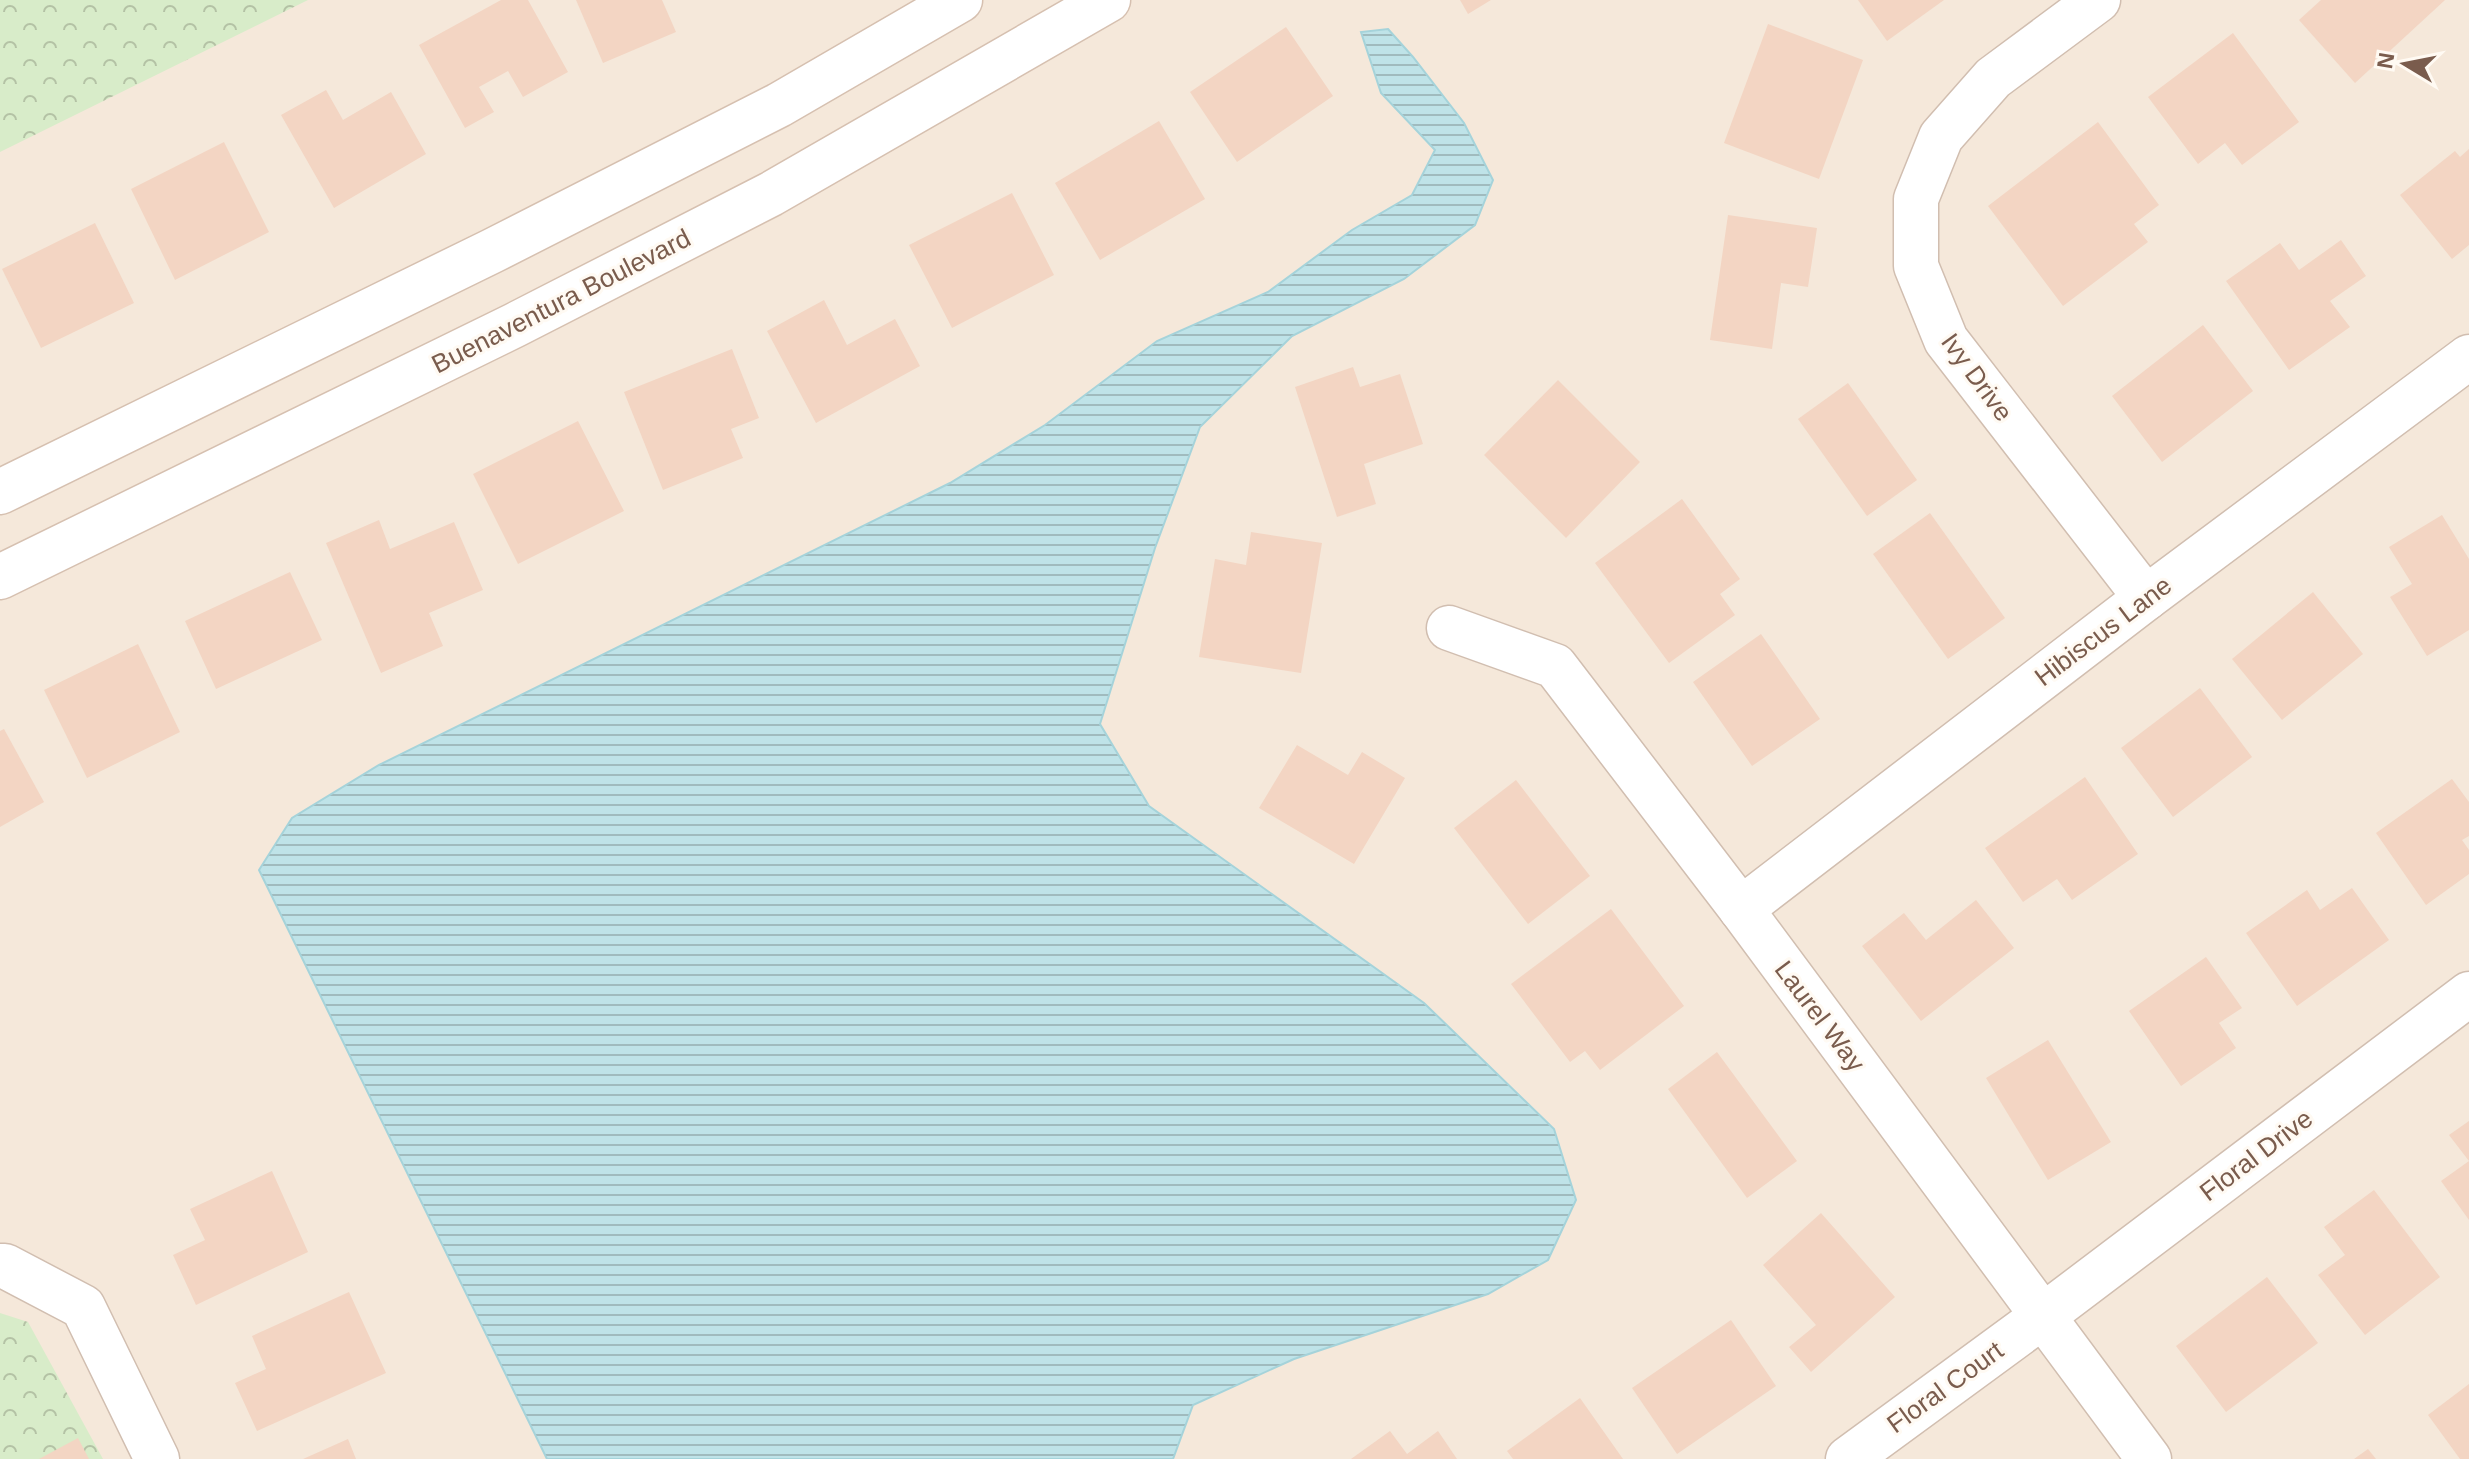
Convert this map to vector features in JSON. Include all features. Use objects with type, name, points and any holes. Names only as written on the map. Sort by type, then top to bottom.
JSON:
[{"type":"street","points":[[0,492],[492,251],[779,105],[960,0]]},
{"type":"street","name":"Buenaventura Boulevard","points":[[0,577],[515,325],[771,194],[1108,0]]},
{"type":"street","name":"Ivy Drive","points":[[2098,0],[1993,78],[1941,137],[1916,199],[1916,266],[1946,340],[2146,598]]},
{"type":"street","name":"Hibiscus Lane","points":[[1741,909],[2146,598],[2469,357]]},
{"type":"street","name":"Laurel Way","points":[[1449,628],[1555,666],[1741,909],[2149,1459]]},
{"type":"street","name":"Floral Drive","points":[[2043,1316],[2469,994]]},
{"type":"street","points":[[0,1266],[83,1307],[157,1459]]},
{"type":"street","name":"Floral Court","points":[[1848,1459],[2043,1316]]},
{"type":"shaded area","points":[[0,0],[2469,0],[2469,1459],[0,1459]]},
{"type":"green space","points":[[0,0],[308,0],[0,152]]},
{"type":"green space","points":[[0,1313],[28,1322],[103,1459],[0,1459]]},
{"type":"water","points":[[1388,29],[1464,123],[1493,180],[1475,225],[1404,279],[1292,336],[1200,427],[1155,548],[1100,724],[1149,806],[1424,1003],[1554,1129],[1576,1200],[1548,1260],[1488,1294],[1294,1359],[1193,1405],[1173,1459],[547,1459],[259,870],[292,818],[379,765],[950,483],[1045,425],[1157,341],[1268,292],[1352,230],[1412,195],[1435,150],[1381,93],[1361,32]]},
{"type":"building","points":[[501,0],[528,0],[568,72],[523,97],[508,71],[479,87],[494,112],[465,128],[419,45]]},
{"type":"building","points":[[576,0],[662,0],[676,32],[603,63]]},
{"type":"building","points":[[1460,0],[1491,0],[1468,14]]},
{"type":"building","points":[[1858,0],[1944,0],[1887,41]]},
{"type":"building","points":[[2321,0],[2445,0],[2355,83],[2299,20]]},
{"type":"building","points":[[1768,24],[1863,60],[1819,179],[1724,143]]},
{"type":"building","points":[[1286,27],[1333,96],[1237,162],[1190,92]]},
{"type":"building","points":[[2233,33],[2299,122],[2242,165],[2225,143],[2198,164],[2148,97]]},
{"type":"building","points":[[326,90],[343,120],[391,92],[426,154],[334,208],[281,115]]},
{"type":"building","points":[[1159,121],[1205,199],[1100,260],[1055,183]]},
{"type":"building","points":[[2098,122],[2159,205],[2134,224],[2148,242],[2063,306],[1988,206]]},
{"type":"building","points":[[224,142],[269,232],[175,280],[131,189]]},
{"type":"building","points":[[2469,149],[2469,245],[2452,259],[2400,195],[2455,151],[2460,157]]},
{"type":"building","points":[[1012,193],[1054,275],[952,328],[909,245]]},
{"type":"building","points":[[1728,215],[1817,228],[1808,287],[1781,283],[1772,349],[1710,340]]},
{"type":"building","points":[[95,223],[134,303],[41,348],[2,269]]},
{"type":"building","points":[[2341,240],[2366,276],[2330,301],[2350,327],[2289,370],[2226,281],[2280,243],[2299,270]]},
{"type":"building","points":[[824,300],[847,345],[895,319],[920,366],[816,423],[767,331]]},
{"type":"building","points":[[2203,325],[2253,391],[2162,462],[2112,396]]},
{"type":"building","points":[[732,349],[759,418],[731,429],[743,458],[663,490],[624,392]]},
{"type":"building","points":[[1353,367],[1360,387],[1400,374],[1423,444],[1364,464],[1376,504],[1337,517],[1295,387]]},
{"type":"building","points":[[1558,380],[1640,462],[1566,538],[1484,455]]},
{"type":"building","points":[[1848,383],[1917,480],[1867,516],[1798,419]]},
{"type":"building","points":[[578,421],[624,511],[518,564],[473,474]]},
{"type":"building","points":[[1682,499],[1740,579],[1720,594],[1735,615],[1669,663],[1595,563]]},
{"type":"building","points":[[1930,513],[2005,618],[1948,659],[1873,554]]},
{"type":"building","points":[[2442,515],[2469,559],[2469,630],[2427,656],[2390,597],[2412,584],[2389,547]]},
{"type":"building","points":[[379,520],[390,549],[454,522],[483,590],[429,613],[443,646],[381,673],[326,543]]},
{"type":"building","points":[[1251,532],[1322,543],[1301,673],[1199,657],[1215,559],[1246,565]]},
{"type":"building","points":[[290,572],[322,640],[216,689],[185,621]]},
{"type":"building","points":[[2313,592],[2363,654],[2282,720],[2232,659]]},
{"type":"building","points":[[1761,634],[1820,719],[1752,766],[1693,682]]},
{"type":"building","points":[[138,644],[180,732],[87,778],[44,690]]},
{"type":"building","points":[[2200,688],[2252,757],[2173,817],[2121,748]]},
{"type":"building","points":[[4,729],[44,802],[0,827],[0,731]]},
{"type":"building","points":[[1297,745],[1348,775],[1362,752],[1405,778],[1354,864],[1259,808]]},
{"type":"building","points":[[2085,777],[2138,854],[2072,900],[2057,879],[2023,902],[1985,848]]},
{"type":"building","points":[[2452,779],[2469,802],[2469,836],[2462,840],[2469,850],[2469,874],[2426,905],[2376,833]]},
{"type":"building","points":[[1516,780],[1590,876],[1528,924],[1454,828]]},
{"type":"building","points":[[2352,888],[2389,940],[2297,1006],[2246,933],[2307,890],[2320,910]]},
{"type":"building","points":[[1976,900],[2014,948],[1921,1021],[1862,946],[1904,913],[1926,940]]},
{"type":"building","points":[[1611,909],[1684,1006],[1600,1070],[1585,1051],[1570,1062],[1511,984]]},
{"type":"building","points":[[2206,957],[2242,1008],[2219,1023],[2236,1048],[2181,1086],[2129,1011]]},
{"type":"building","points":[[2048,1040],[2111,1142],[2048,1180],[1986,1078]]},
{"type":"building","points":[[1717,1052],[1797,1161],[1747,1198],[1668,1089]]},
{"type":"building","points":[[2469,1121],[2469,1161],[2449,1135]]},
{"type":"building","points":[[2469,1161],[2469,1220],[2441,1181]]},
{"type":"building","points":[[272,1171],[308,1252],[196,1305],[173,1255],[205,1240],[190,1209]]},
{"type":"building","points":[[2374,1190],[2440,1277],[2365,1335],[2318,1275],[2345,1255],[2324,1227]]},
{"type":"building","points":[[1821,1213],[1895,1297],[1811,1372],[1789,1347],[1816,1325],[1763,1265]]},
{"type":"building","points":[[2267,1277],[2318,1343],[2226,1412],[2176,1346]]},
{"type":"building","points":[[349,1292],[386,1373],[257,1431],[235,1383],[266,1369],[252,1336]]},
{"type":"building","points":[[1731,1320],[1776,1386],[1677,1454],[1632,1388]]},
{"type":"building","points":[[2469,1384],[2469,1459],[2460,1459],[2428,1415]]},
{"type":"building","points":[[1580,1398],[1623,1459],[1513,1459],[1507,1451]]},
{"type":"building","points":[[1390,1431],[1407,1454],[1438,1431],[1457,1459],[1351,1459]]},
{"type":"building","points":[[78,1438],[89,1459],[39,1459]]},
{"type":"building","points":[[348,1439],[356,1459],[303,1459]]},
{"type":"building","points":[[2368,1449],[2376,1459],[2354,1459]]}]
